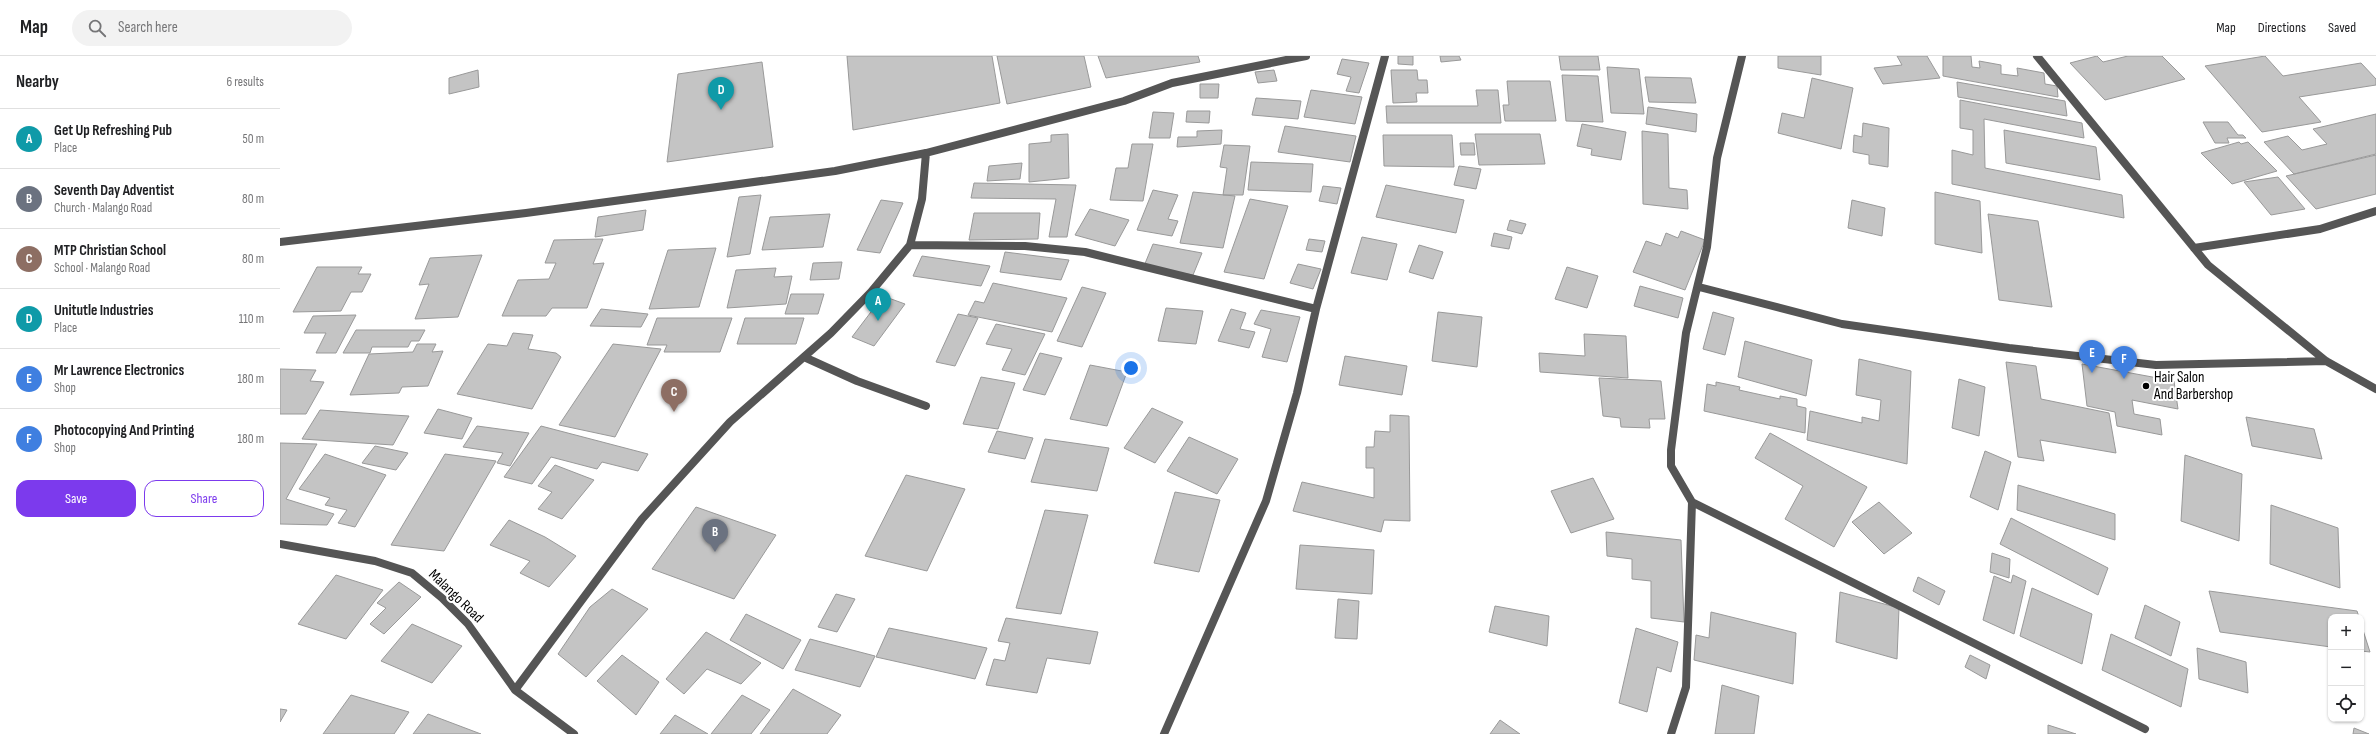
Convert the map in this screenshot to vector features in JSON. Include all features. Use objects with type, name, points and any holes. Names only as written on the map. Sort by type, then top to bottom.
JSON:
[{"type":"street","points":[[280,242],[681,192],[835,171],[926,153],[1124,101],[1172,83],[1306,56]]},
{"type":"street","points":[[1164,734],[1266,501],[1297,393],[1316,309],[1385,56]]},
{"type":"street","points":[[1671,734],[1686,687],[1692,502],[1672,466],[1671,450],[1686,332],[1699,287],[1707,247],[1717,158],[1742,56]]},
{"type":"street","points":[[2037,56],[2208,265],[2326,360],[2376,389]]},
{"type":"street","points":[[515,690],[642,519],[730,422],[804,358],[870,292],[910,245],[922,199],[926,153]]},
{"type":"street","points":[[2194,248],[2320,229],[2376,211]]},
{"type":"street","points":[[910,245],[1025,246],[1085,252],[1316,309]]},
{"type":"street","points":[[1699,287],[1842,324],[2156,365],[2326,360]]},
{"type":"street","points":[[804,358],[926,406]]},
{"type":"street","points":[[1692,502],[2145,729]]},
{"type":"street","name":"Malango Road","points":[[280,544],[375,561],[412,573],[442,598],[468,624],[515,690],[574,734]]},
{"type":"building","points":[[847,56],[992,56],[1000,103],[853,130]]},
{"type":"building","points":[[997,56],[1084,56],[1091,87],[1007,104]]},
{"type":"building","points":[[1098,56],[1198,56],[1200,62],[1106,78]]},
{"type":"building","points":[[1398,56],[1413,56],[1413,65],[1398,64]]},
{"type":"building","points":[[1440,56],[1459,56],[1461,60],[1441,62]]},
{"type":"building","points":[[1559,56],[1598,56],[1600,70],[1561,70]]},
{"type":"building","points":[[1778,56],[1821,56],[1821,75],[1778,68]]},
{"type":"building","points":[[1897,56],[1927,56],[1940,78],[1883,84],[1874,68],[1902,65]]},
{"type":"building","points":[[1943,56],[1971,56],[1972,67],[1980,68],[1979,61],[2001,65],[2001,74],[2018,76],[2017,68],[2044,73],[2045,84],[2057,86],[2058,97],[1943,76]]},
{"type":"building","points":[[2097,56],[2103,62],[2128,56],[2162,56],[2185,79],[2105,100],[2070,63]]},
{"type":"building","points":[[2265,56],[2283,76],[2361,63],[2376,79],[2376,85],[2299,97],[2321,122],[2262,132],[2205,66]]},
{"type":"building","points":[[1342,59],[1369,63],[1359,93],[1346,91],[1351,77],[1337,74]]},
{"type":"building","points":[[762,62],[773,147],[667,162],[678,74]]},
{"type":"building","points":[[1607,67],[1639,69],[1644,114],[1611,113]]},
{"type":"building","points":[[478,70],[479,87],[449,94],[449,78]]},
{"type":"building","points":[[1274,70],[1277,81],[1258,83],[1255,72]]},
{"type":"building","points":[[1391,70],[1417,70],[1418,80],[1427,80],[1428,93],[1416,93],[1417,102],[1393,103]]},
{"type":"building","points":[[1562,75],[1598,76],[1603,122],[1566,121]]},
{"type":"building","points":[[1645,77],[1691,78],[1696,103],[1649,102]]},
{"type":"building","points":[[1812,78],[1853,88],[1841,149],[1778,133],[1782,113],[1804,118]]},
{"type":"building","points":[[1507,81],[1550,81],[1556,121],[1505,121],[1503,105],[1509,105]]},
{"type":"building","points":[[1957,82],[2065,101],[2067,116],[1958,97]]},
{"type":"building","points":[[1200,84],[1219,84],[1218,98],[1200,98]]},
{"type":"building","points":[[1311,90],[1362,97],[1355,124],[1304,117]]},
{"type":"building","points":[[1476,90],[1498,90],[1501,123],[1387,123],[1386,106],[1478,106]]},
{"type":"building","points":[[1256,98],[1301,101],[1298,119],[1252,115]]},
{"type":"building","points":[[1960,100],[2082,123],[2084,138],[1984,119],[1985,168],[2122,195],[2124,218],[1952,184],[1952,150],[1973,155],[1973,130],[1960,128]]},
{"type":"building","points":[[1648,107],[1697,114],[1696,132],[1646,124]]},
{"type":"building","points":[[1187,111],[1210,111],[1209,123],[1186,122]]},
{"type":"building","points":[[1153,112],[1174,113],[1170,138],[1149,138]]},
{"type":"building","points":[[2376,114],[2376,154],[2294,174],[2264,142],[2288,136],[2302,150],[2327,144],[2313,129]]},
{"type":"building","points":[[2203,122],[2228,122],[2238,135],[2243,135],[2246,138],[2227,138],[2229,143],[2215,143]]},
{"type":"building","points":[[1863,123],[1889,128],[1888,167],[1869,164],[1869,155],[1853,152],[1854,135],[1862,137]]},
{"type":"building","points":[[1582,124],[1626,132],[1621,160],[1591,155],[1592,149],[1577,146]]},
{"type":"building","points":[[1285,126],[1356,136],[1350,162],[1278,152]]},
{"type":"building","points":[[1222,130],[1221,144],[1177,147],[1178,137],[1197,137],[1197,131]]},
{"type":"building","points":[[2004,130],[2096,147],[2100,180],[2006,163]]},
{"type":"building","points":[[1642,131],[1668,134],[1669,188],[1687,190],[1688,209],[1643,204]]},
{"type":"building","points":[[1068,134],[1069,178],[1029,182],[1029,144],[1051,142],[1051,135]]},
{"type":"building","points":[[1475,134],[1540,134],[1545,164],[1479,165]]},
{"type":"building","points":[[1383,135],[1452,135],[1454,167],[1384,166]]},
{"type":"building","points":[[2239,142],[2241,144],[2248,142],[2277,171],[2232,184],[2201,153]]},
{"type":"building","points":[[1460,143],[1474,143],[1475,155],[1461,155]]},
{"type":"building","points":[[1132,144],[1153,144],[1143,201],[1110,200],[1116,168],[1128,168]]},
{"type":"building","points":[[1224,145],[1250,146],[1243,195],[1223,195],[1227,168],[1220,167]]},
{"type":"building","points":[[2376,155],[2376,194],[2316,209],[2286,176]]},
{"type":"building","points":[[1251,162],[1313,164],[1311,192],[1248,190]]},
{"type":"building","points":[[1022,163],[1020,179],[987,181],[989,166]]},
{"type":"building","points":[[1459,166],[1481,169],[1476,189],[1454,185]]},
{"type":"building","points":[[2278,177],[2305,209],[2271,215],[2244,182]]},
{"type":"building","points":[[974,183],[1076,185],[1067,237],[1049,237],[1056,199],[971,198]]},
{"type":"building","points":[[1386,185],[1464,200],[1456,233],[1376,217]]},
{"type":"building","points":[[1323,186],[1341,188],[1337,204],[1319,201]]},
{"type":"building","points":[[1153,190],[1178,195],[1168,219],[1178,221],[1172,236],[1137,230]]},
{"type":"building","points":[[1193,192],[1235,196],[1223,248],[1180,243]]},
{"type":"building","points":[[1935,192],[1980,201],[1982,253],[1935,244]]},
{"type":"building","points":[[761,195],[750,254],[727,257],[739,197]]},
{"type":"building","points":[[1250,199],[1288,206],[1264,279],[1224,272]]},
{"type":"building","points":[[881,200],[903,203],[880,253],[857,250]]},
{"type":"building","points":[[1852,200],[1885,208],[1882,236],[1848,228]]},
{"type":"building","points":[[1090,209],[1129,220],[1115,246],[1075,235]]},
{"type":"building","points":[[646,210],[643,230],[595,237],[598,217]]},
{"type":"building","points":[[974,213],[1040,213],[1038,239],[969,240]]},
{"type":"building","points":[[830,214],[823,247],[762,250],[770,217]]},
{"type":"building","points":[[1988,214],[2038,221],[2052,307],[1999,300]]},
{"type":"building","points":[[1510,220],[1526,224],[1522,234],[1507,230]]},
{"type":"building","points":[[1681,231],[1705,240],[1685,290],[1633,272],[1646,241],[1661,246],[1666,233],[1678,238]]},
{"type":"building","points":[[1494,233],[1512,237],[1509,249],[1491,246]]},
{"type":"building","points":[[1362,237],[1397,244],[1387,280],[1351,273]]},
{"type":"building","points":[[603,239],[593,264],[604,263],[587,308],[552,308],[546,316],[502,316],[518,280],[549,279],[556,263],[545,263],[554,240]]},
{"type":"building","points":[[1309,239],[1325,241],[1322,252],[1306,250]]},
{"type":"building","points":[[1153,244],[1202,253],[1193,275],[1144,266]]},
{"type":"building","points":[[1419,245],[1443,252],[1433,279],[1409,272]]},
{"type":"building","points":[[716,248],[699,307],[649,309],[668,250]]},
{"type":"building","points":[[1005,252],[1069,260],[1061,280],[1000,272]]},
{"type":"building","points":[[482,255],[458,317],[415,319],[429,284],[419,285],[430,258]]},
{"type":"building","points":[[922,256],[990,266],[981,286],[913,276]]},
{"type":"building","points":[[842,262],[839,279],[810,280],[813,263]]},
{"type":"building","points":[[1298,264],[1321,269],[1313,289],[1290,283]]},
{"type":"building","points":[[317,267],[362,267],[358,274],[371,274],[362,292],[351,292],[341,311],[293,312]]},
{"type":"building","points":[[1567,267],[1598,276],[1587,308],[1555,299]]},
{"type":"building","points":[[776,268],[774,277],[792,276],[786,304],[727,308],[736,270]]},
{"type":"building","points":[[993,283],[1067,298],[1052,332],[968,315],[975,301],[984,303]]},
{"type":"building","points":[[1640,286],[1683,298],[1678,318],[1634,306]]},
{"type":"building","points":[[1082,287],[1106,293],[1082,347],[1057,341]]},
{"type":"building","points":[[791,294],[824,294],[818,314],[785,314]]},
{"type":"building","points":[[883,296],[905,304],[874,346],[852,337]]},
{"type":"building","points":[[1166,308],[1203,311],[1196,344],[1158,341]]},
{"type":"building","points":[[601,309],[648,314],[641,327],[590,326]]},
{"type":"building","points":[[1231,309],[1246,313],[1240,329],[1255,332],[1249,348],[1218,341]]},
{"type":"building","points":[[1261,310],[1300,317],[1287,362],[1262,357],[1271,329],[1254,324]]},
{"type":"building","points":[[1438,312],[1482,317],[1477,367],[1432,361]]},
{"type":"building","points":[[1713,312],[1734,318],[1725,355],[1703,349]]},
{"type":"building","points":[[958,314],[978,318],[955,366],[936,362]]},
{"type":"building","points":[[356,315],[336,353],[316,353],[326,333],[304,333],[313,316]]},
{"type":"building","points":[[657,318],[732,318],[720,352],[664,352],[667,345],[647,345]]},
{"type":"building","points":[[745,318],[804,318],[796,344],[737,344]]},
{"type":"building","points":[[996,324],[1045,334],[1025,375],[1002,370],[1012,349],[986,344]]},
{"type":"building","points":[[356,330],[425,330],[419,341],[411,341],[408,347],[372,347],[370,353],[343,353]]},
{"type":"building","points":[[513,333],[533,335],[528,349],[556,353],[561,357],[532,409],[457,394],[488,344],[507,346]]},
{"type":"building","points":[[1584,334],[1626,336],[1628,378],[1540,372],[1539,353],[1585,356]]},
{"type":"building","points":[[1745,341],[1812,360],[1806,396],[1738,377]]},
{"type":"building","points":[[417,344],[436,344],[432,352],[443,351],[428,386],[402,387],[399,393],[350,395],[369,354],[413,352]]},
{"type":"building","points":[[613,344],[661,349],[615,437],[559,425]]},
{"type":"building","points":[[1040,353],[1062,358],[1045,395],[1023,390]]},
{"type":"building","points":[[1345,356],[1407,366],[1402,395],[1339,385]]},
{"type":"building","points":[[1859,359],[1911,371],[1907,464],[1807,440],[1810,411],[1862,423],[1862,417],[1879,421],[1881,400],[1856,395]]},
{"type":"building","points":[[2006,362],[2036,366],[2041,399],[2109,413],[2116,453],[2040,440],[2044,461],[2018,457]]},
{"type":"building","points":[[2082,364],[2174,381],[2178,409],[2132,400],[2134,414],[2160,419],[2162,435],[2117,426],[2115,412],[2087,406]]},
{"type":"building","points":[[1090,365],[1127,372],[1107,426],[1070,419]]},
{"type":"building","points":[[280,369],[316,370],[310,381],[324,382],[306,414],[280,414]]},
{"type":"building","points":[[981,377],[1015,383],[998,429],[963,424]]},
{"type":"building","points":[[1599,378],[1661,381],[1665,419],[1649,419],[1650,428],[1621,427],[1620,418],[1603,416]]},
{"type":"building","points":[[1959,379],[1985,387],[1979,436],[1952,428]]},
{"type":"building","points":[[1716,382],[1740,387],[1739,390],[1780,399],[1780,396],[1797,399],[1797,406],[1806,408],[1805,433],[1704,411],[1707,384],[1716,386]]},
{"type":"building","points":[[1152,408],[1183,422],[1155,463],[1124,448]]},
{"type":"building","points":[[438,409],[472,418],[462,439],[424,433]]},
{"type":"building","points":[[320,410],[409,416],[393,445],[302,439]]},
{"type":"building","points":[[1390,415],[1409,416],[1410,521],[1384,520],[1381,532],[1293,511],[1302,482],[1374,498],[1374,468],[1366,468],[1366,447],[1374,447],[1375,431],[1390,432]]},
{"type":"building","points":[[2246,417],[2314,429],[2322,459],[2252,446]]},
{"type":"building","points":[[477,426],[529,433],[510,466],[497,463],[503,453],[463,447]]},
{"type":"building","points":[[541,426],[648,454],[638,471],[602,462],[597,469],[551,457],[532,484],[504,477]]},
{"type":"building","points":[[997,431],[1033,438],[1025,459],[988,452]]},
{"type":"building","points":[[1770,433],[1867,487],[1834,547],[1785,519],[1803,486],[1755,458]]},
{"type":"building","points":[[1189,437],[1238,459],[1217,494],[1167,471]]},
{"type":"building","points":[[1045,439],[1109,448],[1097,491],[1031,482]]},
{"type":"building","points":[[280,443],[317,444],[286,499],[334,514],[327,525],[280,524]]},
{"type":"building","points":[[375,446],[408,453],[396,470],[362,463]]},
{"type":"building","points":[[1985,451],[2011,462],[1998,510],[1970,497]]},
{"type":"building","points":[[325,454],[386,475],[355,527],[338,523],[347,510],[325,505],[330,498],[299,489]]},
{"type":"building","points":[[445,454],[496,461],[444,551],[391,545]]},
{"type":"building","points":[[2185,455],[2242,474],[2239,541],[2181,521]]},
{"type":"building","points":[[555,465],[594,480],[562,519],[538,509],[552,492],[538,486]]},
{"type":"building","points":[[906,475],[965,489],[927,571],[865,556]]},
{"type":"building","points":[[1593,478],[1614,519],[1571,533],[1551,491]]},
{"type":"building","points":[[2018,485],[2115,514],[2115,540],[2017,510]]},
{"type":"building","points":[[1175,492],[1220,500],[1199,572],[1154,563]]},
{"type":"building","points":[[1879,502],[1912,533],[1884,554],[1852,522]]},
{"type":"building","points":[[2271,505],[2338,528],[2340,588],[2270,564]]},
{"type":"building","points":[[696,507],[776,535],[734,599],[652,569]]},
{"type":"building","points":[[1045,510],[1088,515],[1061,614],[1016,608]]},
{"type":"building","points":[[2011,518],[2108,568],[2098,595],[2000,544]]},
{"type":"building","points":[[509,520],[545,537],[576,556],[549,587],[520,573],[530,561],[490,545]]},
{"type":"building","points":[[1606,532],[1681,540],[1684,622],[1651,618],[1651,581],[1632,579],[1632,559],[1607,556]]},
{"type":"building","points":[[1300,545],[1374,550],[1372,594],[1296,589]]},
{"type":"building","points":[[1992,553],[2010,559],[2009,578],[1990,572]]},
{"type":"building","points":[[336,575],[383,590],[346,639],[298,624]]},
{"type":"building","points":[[2013,575],[2026,581],[2014,634],[1983,620],[1994,576],[2011,583]]},
{"type":"building","points":[[1918,577],[1945,591],[1939,605],[1913,591]]},
{"type":"building","points":[[399,582],[421,597],[384,634],[370,624],[386,608],[377,603]]},
{"type":"building","points":[[2032,588],[2092,614],[2082,664],[2020,636]]},
{"type":"building","points":[[612,589],[648,609],[586,677],[558,654],[590,607]]},
{"type":"building","points":[[2209,591],[2357,611],[2358,614],[2328,614],[2328,647],[2220,632]]},
{"type":"building","points":[[1840,592],[1899,608],[1897,659],[1836,642]]},
{"type":"building","points":[[836,594],[855,599],[837,632],[818,627]]},
{"type":"building","points":[[1338,599],[1359,601],[1357,639],[1335,638]]},
{"type":"building","points":[[2145,605],[2180,622],[2171,656],[2135,638]]},
{"type":"building","points":[[1495,606],[1549,616],[1547,646],[1489,632]]},
{"type":"building","points":[[1711,612],[1796,633],[1793,684],[1694,660],[1696,635],[1709,638]]},
{"type":"building","points":[[746,614],[801,640],[783,669],[730,640]]},
{"type":"building","points":[[1006,618],[1098,632],[1090,664],[1047,658],[1037,693],[986,685],[994,659],[1005,661],[1010,643],[998,641]]},
{"type":"building","points":[[412,624],[462,646],[432,683],[381,661]]},
{"type":"building","points":[[889,628],[987,648],[975,679],[876,657]]},
{"type":"building","points":[[1636,628],[1678,642],[1671,672],[1657,667],[1647,712],[1619,703]]},
{"type":"building","points":[[706,632],[761,663],[741,684],[707,669],[684,694],[666,679]]},
{"type":"building","points":[[2364,633],[2370,652],[2364,651]]},
{"type":"building","points":[[2111,634],[2188,669],[2181,707],[2102,670]]},
{"type":"building","points":[[810,639],[875,656],[860,687],[795,670]]},
{"type":"building","points":[[2197,648],[2246,662],[2248,693],[2199,679]]},
{"type":"building","points":[[622,655],[659,682],[636,715],[597,681]]},
{"type":"building","points":[[1970,655],[1990,665],[1986,679],[1965,667]]},
{"type":"building","points":[[1722,685],[1759,696],[1754,734],[1715,734]]},
{"type":"building","points":[[793,689],[841,715],[827,734],[760,734]]},
{"type":"building","points":[[351,695],[409,712],[394,734],[323,734]]},
{"type":"building","points":[[742,695],[770,710],[751,734],[711,734]]},
{"type":"building","points":[[280,709],[287,710],[280,722]]},
{"type":"building","points":[[428,714],[481,734],[413,734]]},
{"type":"building","points":[[675,715],[708,734],[660,734]]},
{"type":"building","points":[[1500,720],[1520,734],[1490,734]]},
{"type":"building","points":[[2048,725],[2076,734],[2048,734]]},
{"type":"building","points":[[2354,728],[2369,734],[2353,734]]},
{"type":"place","name":"Unitutle Industries","points":[[721,110]]},
{"type":"place","name":"Get Up Refreshing Pub","points":[[878,321]]},
{"type":"place","name":"Mr Lawrence Electronics","points":[[2092,373]]},
{"type":"place","name":"Photocopying And Printing","points":[[2124,379]]},
{"type":"place","name":"Hair Salon And Barbershop","points":[[2146,386]]},
{"type":"place","name":"MTP Christian School","points":[[674,412]]},
{"type":"place","name":"Seventh Day Adventist","points":[[715,552]]}]
